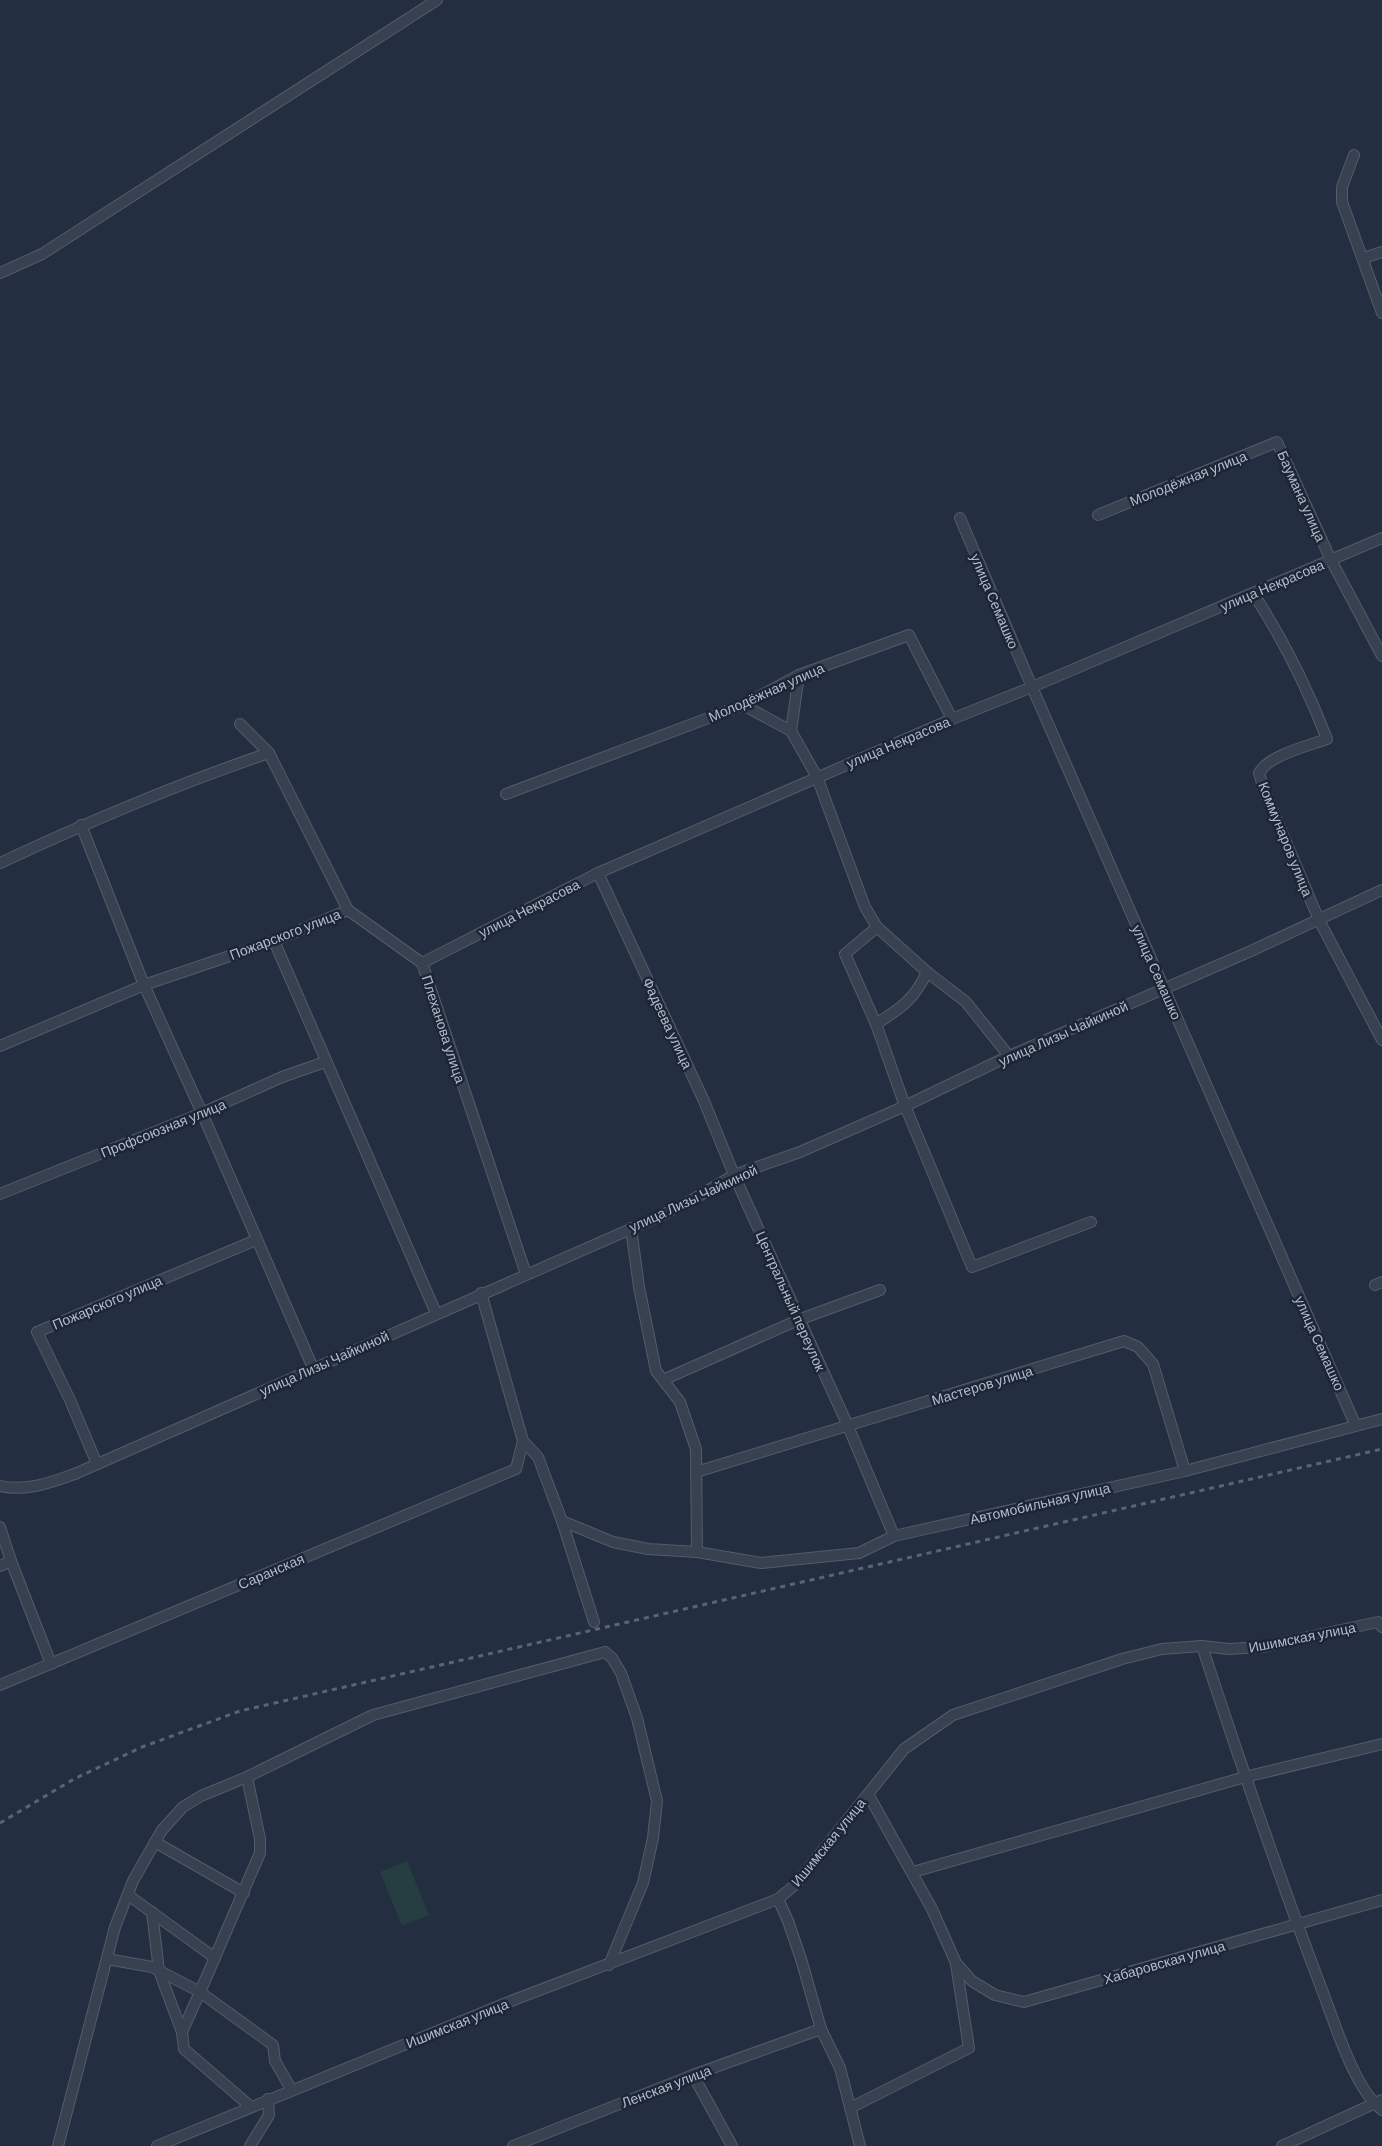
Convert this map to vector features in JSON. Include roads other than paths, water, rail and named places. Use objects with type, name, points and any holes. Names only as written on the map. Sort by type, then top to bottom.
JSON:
[{"type":"street","points":[[0,273],[42,254],[438,0]]},
{"type":"street","points":[[1354,155],[1342,187],[1342,202],[1364,258],[1382,313]]},
{"type":"street","points":[[1364,258],[1382,252]]},
{"type":"street","name":"Молодёжная улица","points":[[1098,514],[1277,442]]},
{"type":"street","name":"Баумана улица","points":[[1277,442],[1330,560],[1382,656]]},
{"type":"street","name":"улица Семашко","points":[[960,518],[1032,687],[1355,1424]]},
{"type":"street","name":"улица Некрасова","points":[[422,963],[598,873],[952,719],[1032,687],[1382,538]]},
{"type":"street","name":"Коммунаров улица","points":[[1253,592],[1289,653],[1311,698],[1327,739],[1287,753],[1262,767],[1259,773],[1264,790],[1319,920],[1382,1040]]},
{"type":"street","name":"Молодёжная улица","points":[[506,794],[743,706],[799,675],[909,635],[952,719]]},
{"type":"street","points":[[791,731],[799,675]]},
{"type":"street","points":[[743,706],[791,731],[817,777],[865,906],[877,927],[927,972],[966,1002],[1009,1056]]},
{"type":"street","name":"Плеханова улица","points":[[240,724],[269,753],[348,910],[422,963],[526,1274]]},
{"type":"street","points":[[0,863],[81,825],[205,775],[269,753]]},
{"type":"street","points":[[81,825],[144,985],[313,1368]]},
{"type":"street","name":"Фадеева улица","points":[[598,873],[704,1101],[734,1175]]},
{"type":"street","name":"улица Лизы Чайкиной","points":[[0,1486],[24,1488],[48,1483],[98,1464],[631,1228],[692,1200],[734,1175],[800,1152],[905,1106],[1009,1056],[1319,920],[1382,890]]},
{"type":"street","name":"Пожарского улица","points":[[0,1046],[144,985],[274,941],[348,910]]},
{"type":"street","points":[[877,927],[845,954],[876,1024],[905,1106],[972,1267],[1091,1222]]},
{"type":"street","points":[[274,941],[325,1062],[436,1313]]},
{"type":"street","points":[[876,1024],[905,1006],[918,991],[927,972]]},
{"type":"street","name":"Профсоюзная улица","points":[[0,1194],[202,1113],[282,1077],[325,1062]]},
{"type":"street","name":"Центральный переулок","points":[[734,1175],[798,1320],[848,1426],[894,1536]]},
{"type":"street","points":[[631,1228],[639,1287],[656,1371],[680,1402],[696,1449],[697,1552]]},
{"type":"street","name":"Пожарского улица","points":[[98,1464],[37,1332],[256,1240]]},
{"type":"street","points":[[663,1380],[798,1320],[880,1290]]},
{"type":"street","points":[[481,1293],[523,1441],[538,1457],[562,1521],[594,1622]]},
{"type":"street","name":"Мастеров улица","points":[[696,1472],[1124,1341],[1138,1346],[1153,1364],[1185,1471]]},
{"type":"street","name":"Автомобильная улица","points":[[562,1521],[613,1542],[648,1549],[697,1552],[761,1563],[859,1553],[894,1536],[1185,1471],[1355,1424],[1382,1419]]},
{"type":"street","name":"Саранская","points":[[0,1685],[516,1469],[523,1441]]},
{"type":"street","points":[[0,1527],[11,1561],[51,1664]]},
{"type":"street","points":[[0,1566],[11,1561]]},
{"type":"street","name":"Ишимская улица","points":[[157,2146],[291,2089],[506,2002],[609,1965],[778,1898],[796,1884],[904,1749],[953,1715],[1122,1660],[1162,1649],[1202,1646],[1229,1649],[1263,1647],[1381,1623]]},
{"type":"street","points":[[1202,1646],[1245,1777],[1348,2059],[1379,2105],[1282,2146]]},
{"type":"street","points":[[58,2146],[115,1927],[128,1895],[155,1842],[162,1830],[183,1807],[201,1796],[247,1777],[373,1716],[605,1652],[612,1658],[621,1674],[636,1718],[657,1801],[653,1838],[643,1884],[609,1965]]},
{"type":"street","points":[[913,1872],[1245,1777],[1382,1744]]},
{"type":"street","points":[[182,2032],[255,1870],[261,1847],[247,1777]]},
{"type":"street","name":"Хабаровская улица","points":[[850,2108],[969,2048],[956,1963],[932,1908],[868,1794]]},
{"type":"street","points":[[155,1842],[244,1893]]},
{"type":"street","points":[[128,1895],[216,1958]]},
{"type":"street","points":[[778,1898],[799,1952],[821,2029],[840,2068],[860,2146]]},
{"type":"street","name":"Хабаровская улица","points":[[956,1963],[972,1981],[995,1995],[1024,2002],[1382,1900]]},
{"type":"street","points":[[152,1912],[159,1970],[182,2032],[184,2049],[251,2107]]},
{"type":"street","points":[[107,1959],[159,1970],[200,1992],[273,2045],[275,2060],[291,2089]]},
{"type":"street","name":"Ленская улица","points":[[513,2146],[693,2075],[821,2029]]},
{"type":"street","points":[[693,2075],[732,2146]]},
{"type":"street","points":[[250,2146],[269,2115],[268,2099]]},
{"type":"railway","points":[[0,1823],[74,1779],[142,1747],[240,1711],[1382,1449]]}]
